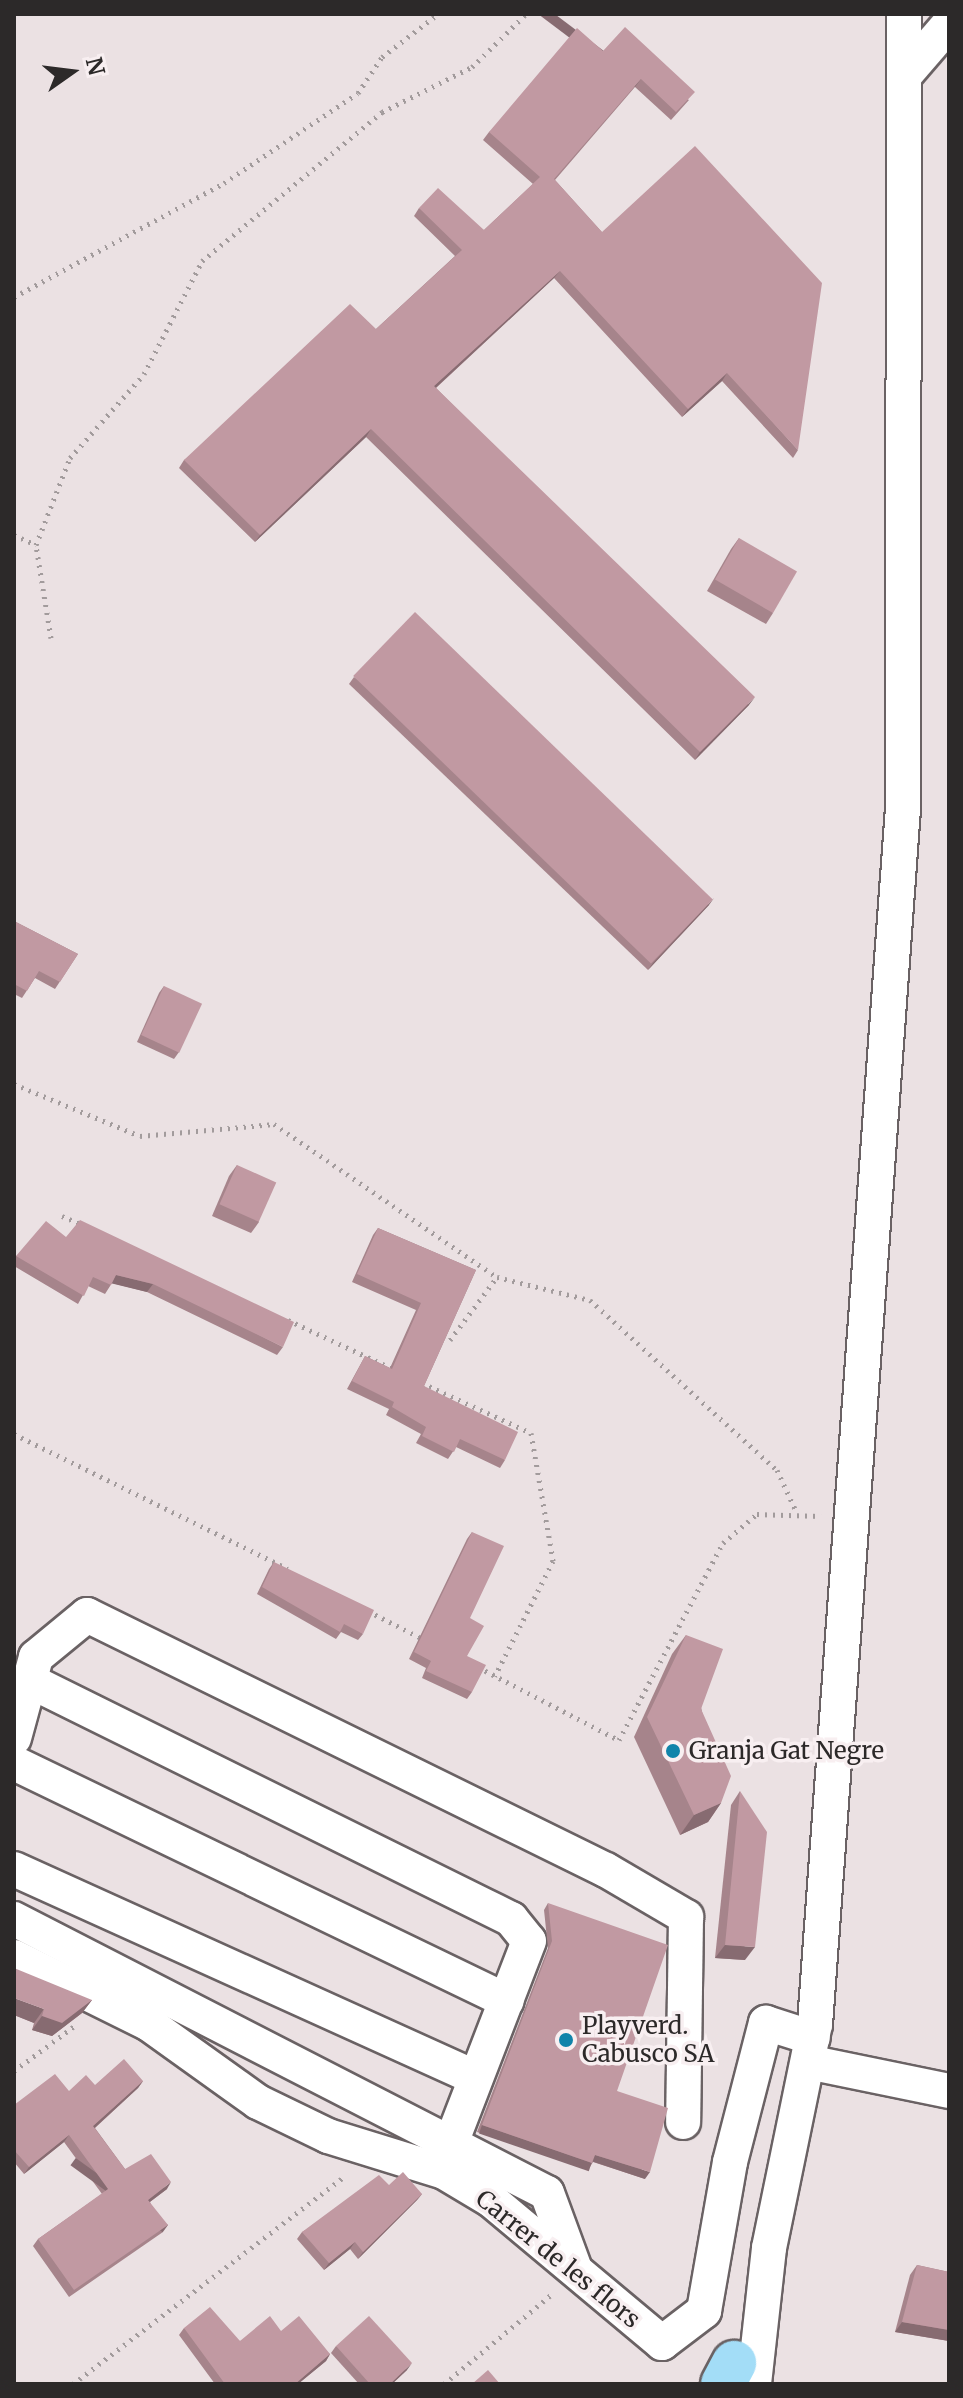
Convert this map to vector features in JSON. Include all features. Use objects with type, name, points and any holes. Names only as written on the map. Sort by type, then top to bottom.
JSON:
[{"type":"street","points":[[735,2379],[758,2261],[769,2248],[810,2050],[853,1522],[903,809],[904,14]]},
{"type":"street","points":[[905,75],[949,24]]},
{"type":"street","points":[[14,1738],[36,1657],[87,1615],[606,1870],[686,1917],[683,2122]]},
{"type":"street","points":[[30,1681],[511,1919],[529,1941],[507,2001],[472,2076],[452,2141]]},
{"type":"street","points":[[14,1763],[507,2001]]},
{"type":"street","points":[[14,1869],[472,2076]]},
{"type":"street","points":[[14,1919],[452,2141],[547,2193],[577,2273]]},
{"type":"street","name":"Carrer de les flors","points":[[14,1957],[107,2002],[258,2102],[377,2151],[444,2172],[491,2200],[662,2343],[704,2311],[730,2162],[766,2023],[810,2050]]},
{"type":"street","points":[[810,2050],[949,2091]]},
{"type":"path","points":[[14,297],[224,183],[358,93],[382,57],[438,14]]},
{"type":"path","points":[[51,638],[36,545],[70,458],[144,374],[202,261],[382,112],[472,67],[526,14]]},
{"type":"path","points":[[14,535],[36,545]]},
{"type":"path","points":[[14,1084],[140,1136],[274,1124],[497,1277],[590,1300],[777,1470],[796,1511]]},
{"type":"path","points":[[62,1216],[90,1229]]},
{"type":"path","points":[[450,1340],[497,1277]]},
{"type":"path","points":[[275,1315],[403,1374]]},
{"type":"path","points":[[417,1381],[531,1433],[553,1561],[495,1676]]},
{"type":"path","points":[[14,1434],[296,1574]]},
{"type":"path","points":[[467,1662],[619,1740],[723,1543],[757,1514],[796,1511],[853,1522]]},
{"type":"path","points":[[353,1603],[438,1647]]},
{"type":"path","points":[[14,2071],[107,2002]]},
{"type":"path","points":[[73,2384],[377,2151]]},
{"type":"path","points":[[444,2384],[577,2273]]},
{"type":"building","points":[[625,27],[695,92],[676,112],[641,79],[554,179],[602,232],[695,146],[822,283],[798,450],[727,373],[688,409],[560,271],[434,386],[755,697],[700,752],[371,429],[260,535],[184,460],[350,304],[376,329],[462,250],[419,208],[438,188],[484,230],[540,177],[489,132],[577,28],[603,51]]},
{"type":"building","points":[[739,538],[797,572],[773,613],[715,580]]},
{"type":"building","points":[[415,612],[713,900],[651,964],[353,676]]},
{"type":"building","points":[[14,921],[78,954],[60,982],[39,971],[27,991],[14,984]]},
{"type":"building","points":[[164,986],[202,1004],[179,1053],[141,1035]]},
{"type":"building","points":[[237,1165],[276,1182],[259,1222],[220,1204]]},
{"type":"building","points":[[80,1220],[294,1322],[283,1347],[153,1284],[116,1275],[111,1285],[93,1277],[84,1296],[16,1256],[46,1221],[66,1237]]},
{"type":"building","points":[[378,1228],[476,1270],[424,1386],[518,1432],[505,1460],[460,1439],[454,1452],[422,1436],[426,1427],[392,1407],[394,1402],[352,1381],[365,1356],[392,1369],[421,1303],[357,1274]]},
{"type":"building","points":[[472,1532],[504,1546],[470,1618],[484,1626],[467,1656],[486,1665],[472,1692],[426,1671],[431,1661],[414,1652]]},
{"type":"building","points":[[274,1562],[374,1610],[363,1634],[344,1624],[340,1632],[262,1587]]},
{"type":"building","name":"Granja Gat Negre","points":[[686,1635],[723,1649],[701,1709],[731,1776],[721,1803],[694,1815],[647,1717]]},
{"type":"building","points":[[740,1791],[767,1832],[755,1947],[725,1945]]},
{"type":"building","name":"Playverd. Cabusco SA","points":[[548,1903],[668,1945],[617,2091],[668,2108],[650,2172],[595,2155],[592,2163],[482,2125],[552,1941]]},
{"type":"building","points":[[14,1968],[92,2000],[62,2023],[42,2016],[44,2009],[14,1998]]},
{"type":"building","points":[[124,2059],[143,2081],[93,2126],[125,2169],[151,2154],[171,2182],[148,2200],[168,2225],[74,2290],[38,2239],[108,2189],[69,2135],[29,2167],[14,2150],[14,2105],[55,2074],[69,2091],[86,2075],[95,2085]]},
{"type":"building","points":[[403,2172],[422,2194],[363,2252],[355,2242],[329,2263],[302,2232],[379,2175],[389,2185]]},
{"type":"building","points":[[917,2265],[949,2272],[949,2330],[902,2322]]},
{"type":"building","points":[[210,2307],[240,2341],[270,2316],[281,2331],[299,2316],[330,2354],[295,2384],[225,2384],[184,2328]]},
{"type":"building","points":[[369,2316],[412,2363],[390,2384],[370,2384],[336,2346]]},
{"type":"building","points":[[488,2370],[500,2384],[472,2384]]},
{"type":"place","name":"Granja Gat Negre","points":[[673,1751]]},
{"type":"place","name":"Playverd. Cabusco SA","points":[[566,2040]]}]
